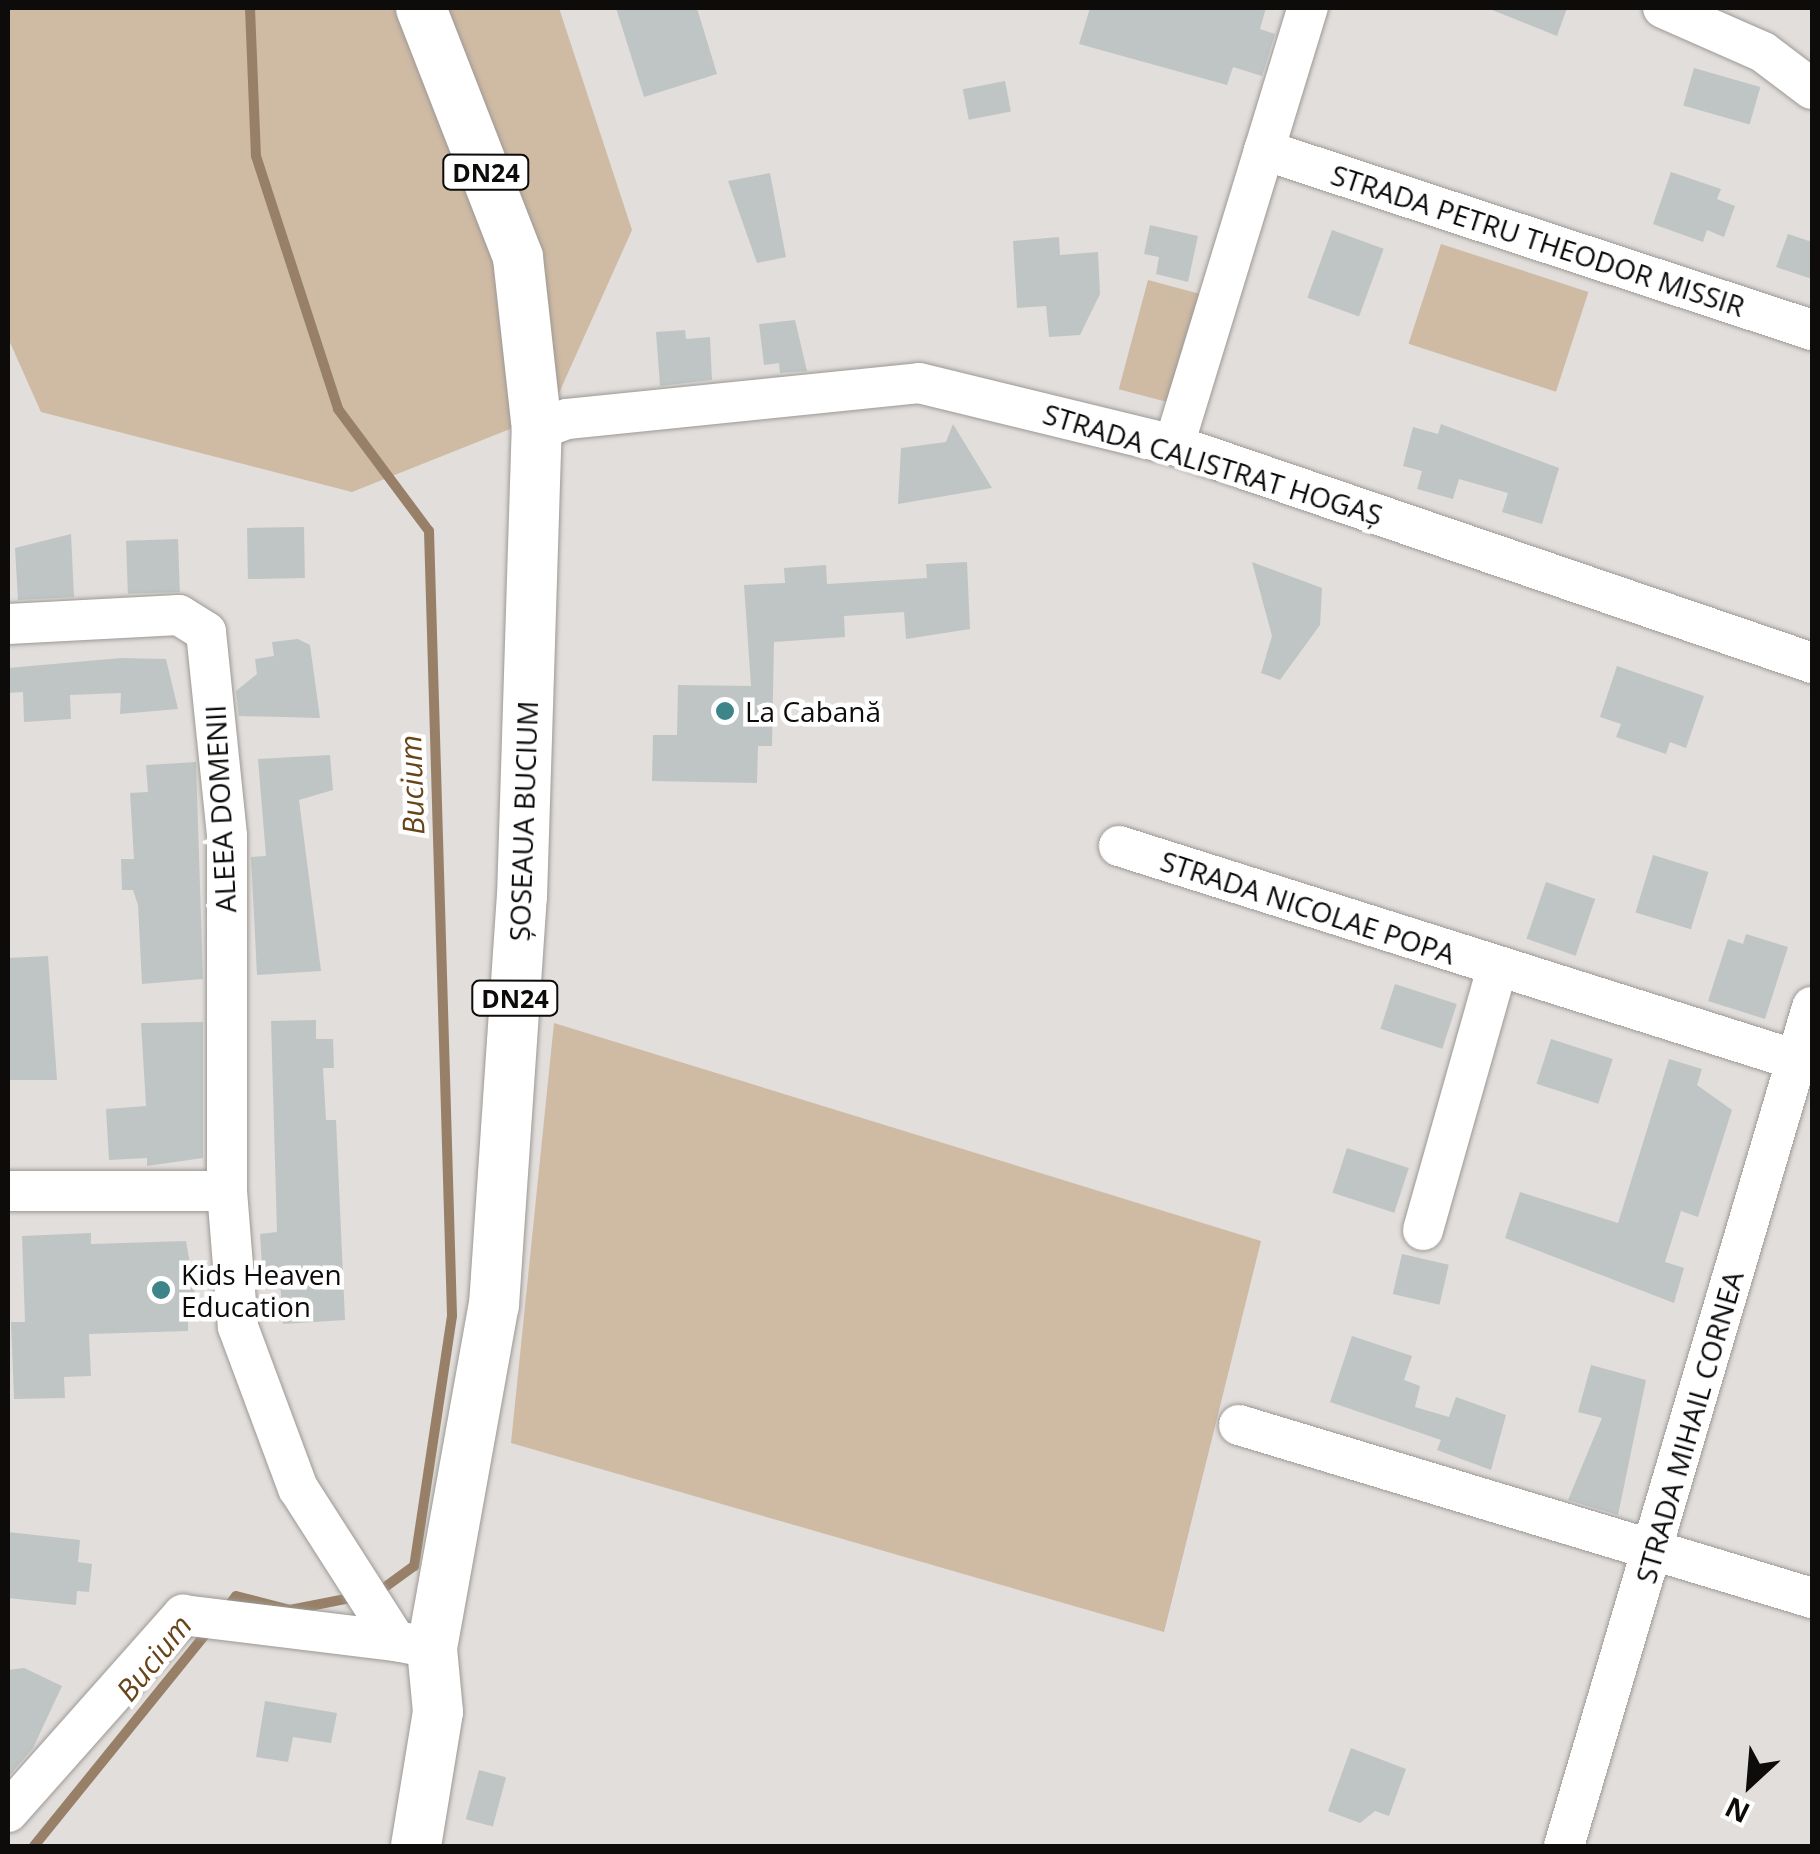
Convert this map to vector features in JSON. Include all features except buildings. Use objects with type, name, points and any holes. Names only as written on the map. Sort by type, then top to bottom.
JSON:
[{"type":"main road","name":"ȘOSEAUA BUCIUM","points":[[383,1846],[414,1645],[494,1305],[522,896],[537,430],[518,257],[421,8]]},
{"type":"main road","name":"ȘOSEAUA BUCIUM","points":[[414,1645],[438,1712],[416,1846]]},
{"type":"street","points":[[1174,445],[1308,8]]},
{"type":"street","points":[[1663,8],[1763,52],[1812,88]]},
{"type":"street","name":"STRADA PETRU THEODOR MISSIR","points":[[1264,150],[1812,330]]},
{"type":"street","name":"STRADA CALISTRAT HOGAȘ","points":[[537,430],[919,383],[1174,445],[1812,664]]},
{"type":"street","name":"ALEEA DOMENII","points":[[8,624],[180,616],[206,632],[227,836],[226,1192],[238,1327],[272,1436],[414,1645]]},
{"type":"street","name":"STRADA NICOLAE POPA","points":[[1120,846],[1805,1063]]},
{"type":"street","points":[[1423,1230],[1497,968]]},
{"type":"street","name":"STRADA MIHAIL CORNEA","points":[[1564,1846],[1651,1553],[1805,1063],[1812,1007]]},
{"type":"street","points":[[8,1191],[226,1192]]},
{"type":"street","points":[[1239,1425],[1651,1553],[1812,1598]]},
{"type":"street","points":[[8,1812],[183,1615],[203,1612],[414,1645]]},
{"type":"shaded area","points":[[8,8],[559,8],[632,230],[550,413],[352,492],[41,412],[8,338]]},
{"type":"shaded area","points":[[1441,244],[1588,292],[1556,392],[1409,344]]},
{"type":"shaded area","points":[[1148,280],[1199,294],[1170,403],[1119,389]]},
{"type":"shaded area","points":[[554,1023],[1261,1241],[1164,1632],[511,1443]]},
{"type":"waterway","name":"Bucium","points":[[250,8],[256,156],[338,409],[429,531],[452,1316],[414,1566],[386,1586]]},
{"type":"waterway","name":"Bucium","points":[[226,1609],[236,1596],[290,1610],[355,1597]]},
{"type":"waterway","name":"Bucium","points":[[34,1846],[209,1630]]},
{"type":"place","name":"La Cabană","points":[[725,711]]},
{"type":"place","name":"Kids Heaven Education","points":[[161,1290]]}]
